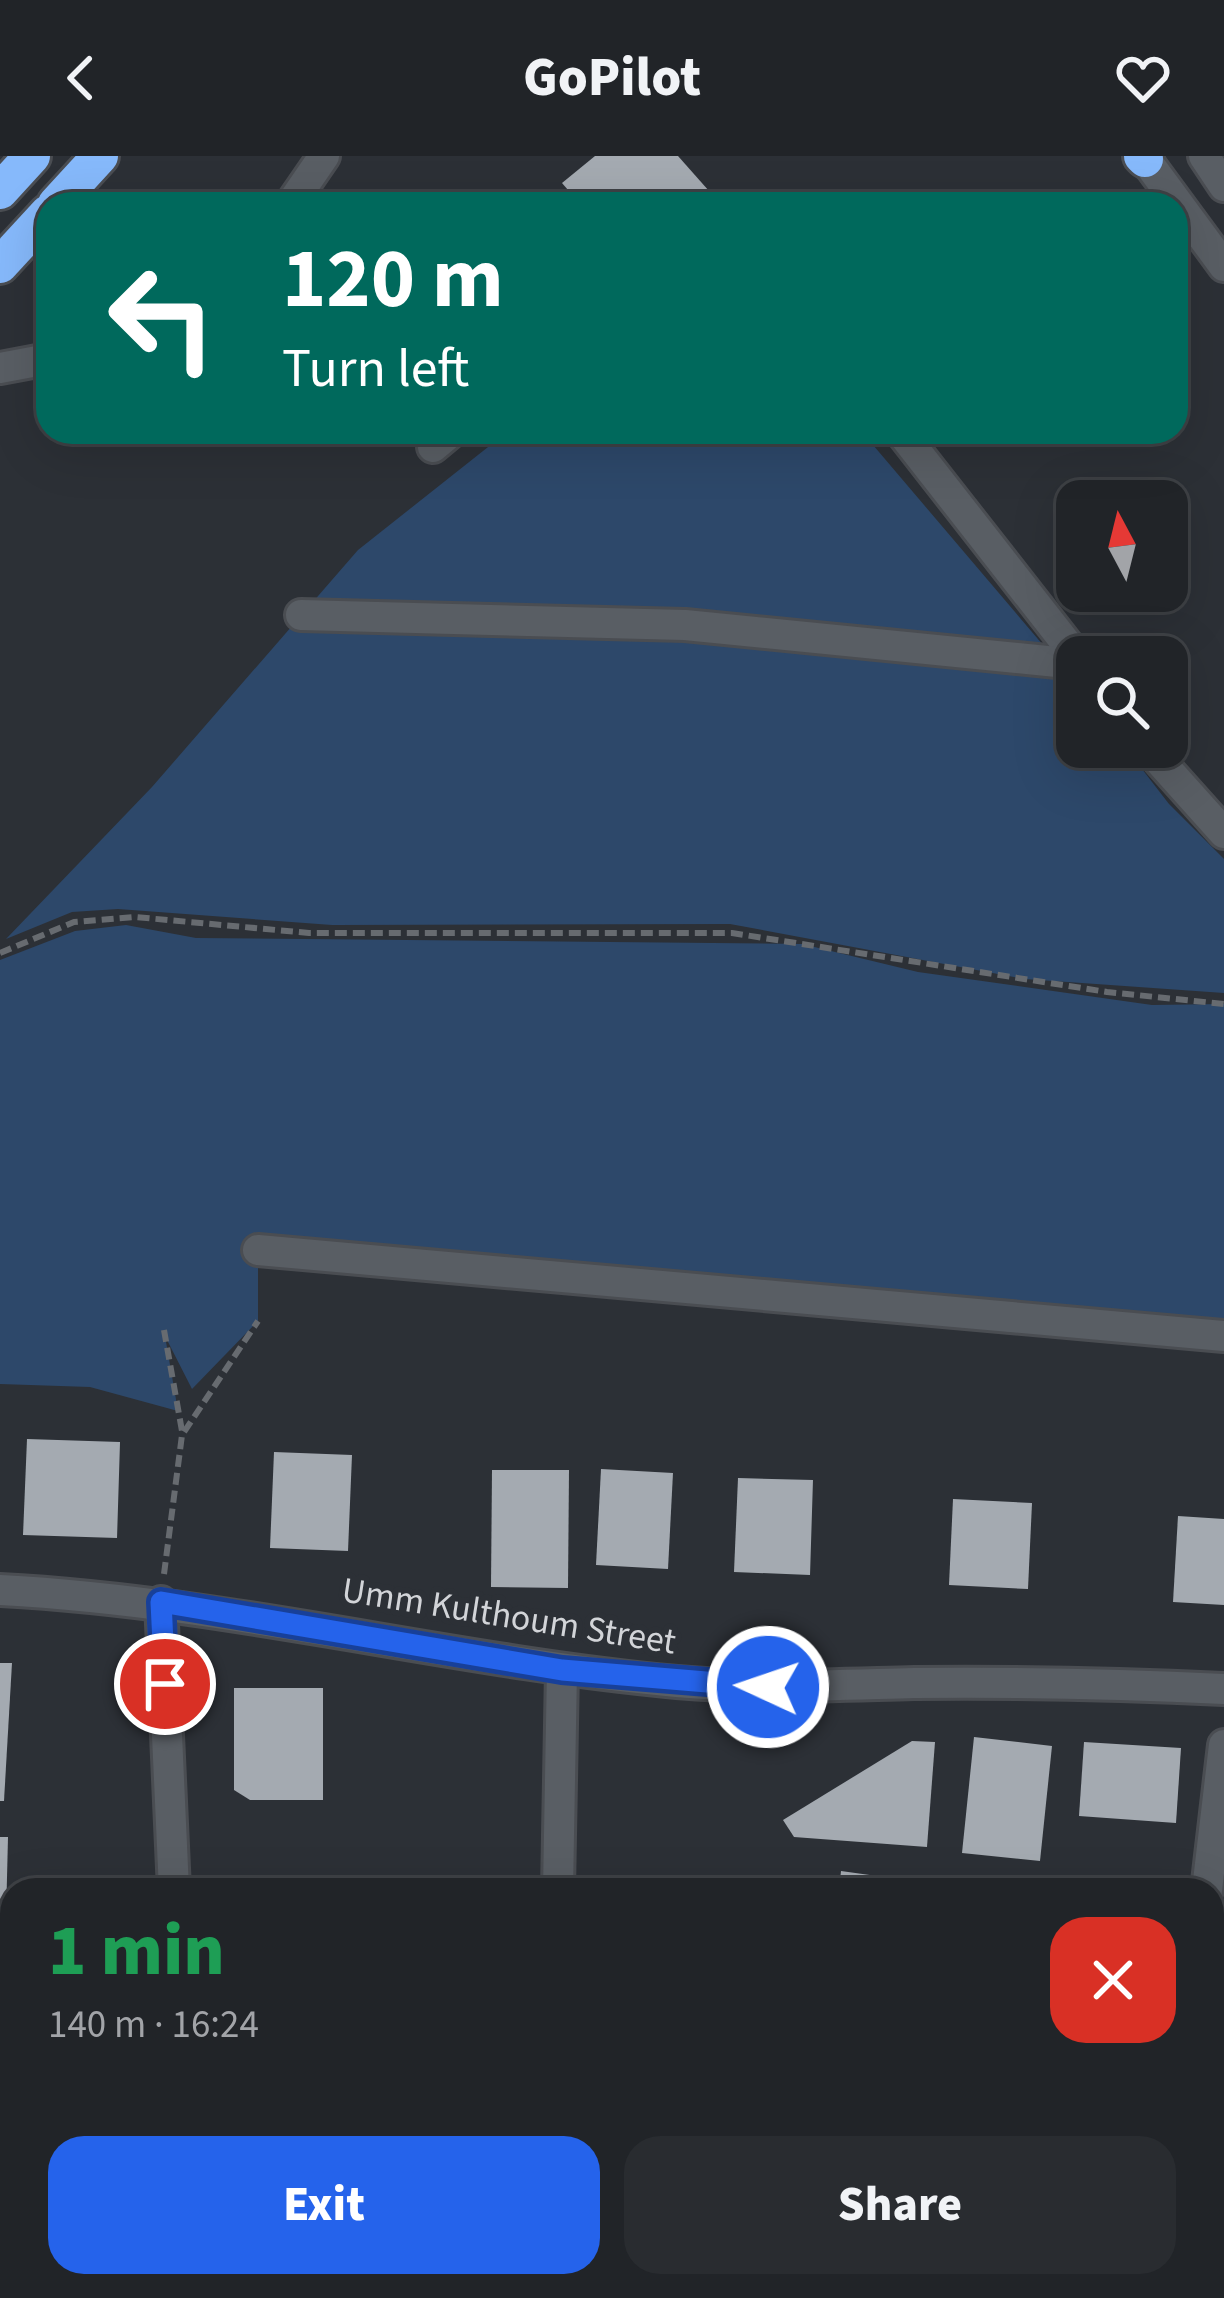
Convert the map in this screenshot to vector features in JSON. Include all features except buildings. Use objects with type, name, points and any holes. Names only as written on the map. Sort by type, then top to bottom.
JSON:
[{"type":"highway","points":[[0,191],[32,156]]},
{"type":"highway","points":[[67,192],[100,156]]},
{"type":"highway","points":[[0,266],[36,226]]},
{"type":"street","points":[[299,192],[324,156]]},
{"type":"street","points":[[1204,156],[1224,186]]},
{"type":"street","points":[[1143,157],[1169,192]]},
{"type":"street","points":[[1188,218],[1224,266]]},
{"type":"street","points":[[0,368],[36,361]]},
{"type":"street","points":[[910,444],[1058,636]]},
{"type":"street","points":[[301,615],[685,625],[1056,659]]},
{"type":"street","points":[[1166,768],[1224,833]]},
{"type":"street","points":[[258,1250],[1224,1336]]},
{"type":"street","name":"Umm Kulthoum Street","points":[[0,1590],[161,1602],[562,1670],[768,1687],[1069,1682],[1224,1689]]},
{"type":"street","points":[[161,1602],[173,1878]]},
{"type":"street","points":[[558,1878],[562,1670]]},
{"type":"street","points":[[1208,1878],[1224,1745]]},
{"type":"path","points":[[2,952],[74,922],[135,917],[309,933],[732,933],[1107,992],[1224,1004]]},
{"type":"path","points":[[182,1435],[258,1321]]},
{"type":"path","points":[[161,1602],[182,1435],[164,1330]]},
{"type":"shaded area","points":[[492,444],[872,444],[1056,660],[1056,768],[1141,768],[1169,804],[1224,859],[1224,993],[1025,979],[730,924],[332,925],[118,909],[72,912],[6,939],[152,787],[358,550]]},
{"type":"shaded area","points":[[126,925],[196,938],[802,944],[918,972],[1152,1005],[1224,1004],[1224,1321],[258,1250],[258,1321],[192,1389],[165,1336],[178,1411],[90,1387],[0,1384],[0,960],[75,931]]},
{"type":"route","points":[[165,1684],[161,1602],[356,1631],[562,1670],[768,1687]]}]
